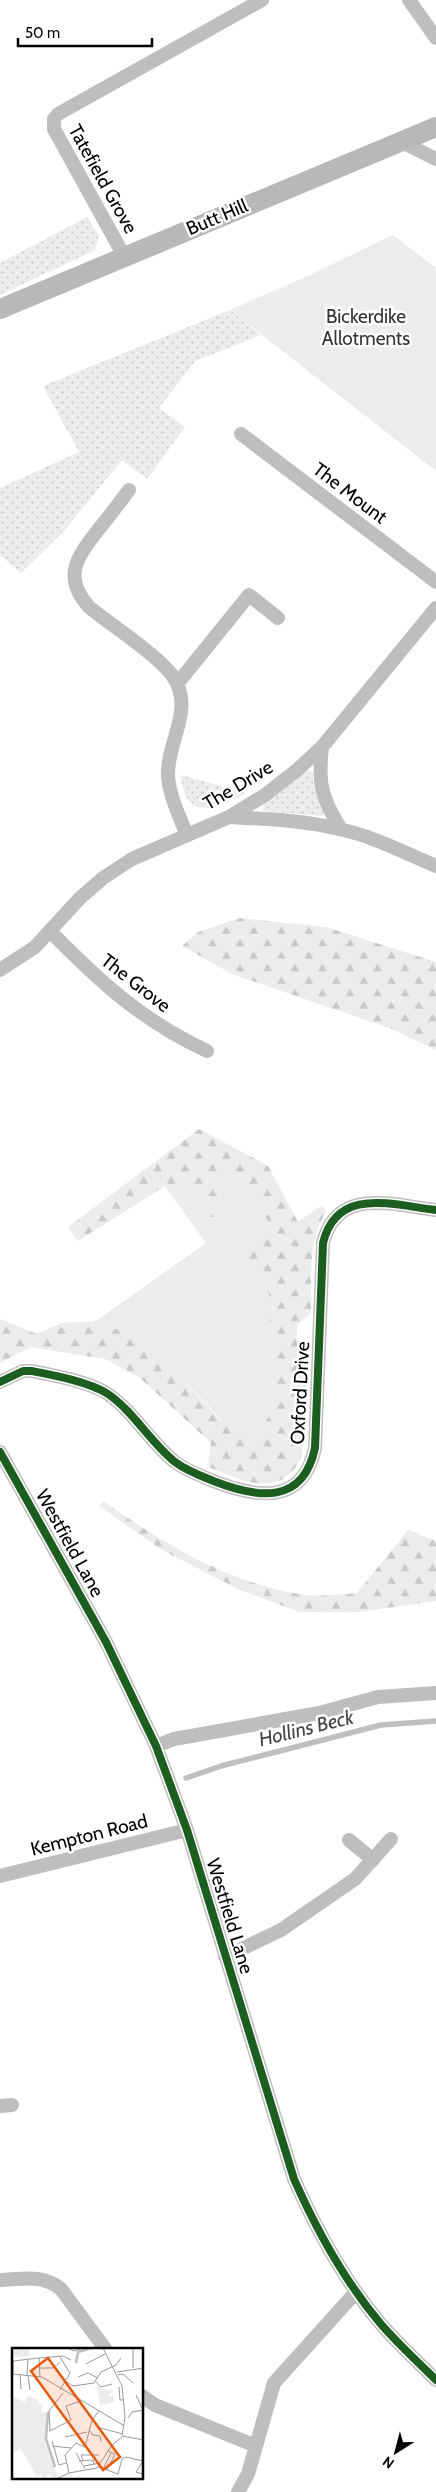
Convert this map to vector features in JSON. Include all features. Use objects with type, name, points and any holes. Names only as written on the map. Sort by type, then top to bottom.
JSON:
[{"type":"street","name":"Tatefield Grove","points":[[124,256],[54,129],[54,119],[58,114],[262,0]]},
{"type":"street","points":[[409,0],[436,38]]},
{"type":"street","name":"Butt Hill","points":[[0,309],[436,127]]},
{"type":"street","points":[[402,142],[436,159]]},
{"type":"street","name":"The Mount","points":[[241,434],[436,582]]},
{"type":"street","points":[[130,490],[81,552],[74,575],[76,587],[81,598],[89,607],[162,665],[177,684],[182,701],[182,715],[168,774],[173,800],[186,833]]},
{"type":"street","points":[[177,684],[249,595],[278,618]]},
{"type":"street","name":"The Drive","points":[[0,970],[35,946],[80,898],[103,878],[132,859],[186,833],[229,816],[265,795],[322,747],[436,608]]},
{"type":"street","points":[[322,747],[319,773],[321,792],[341,829]]},
{"type":"street","points":[[229,816],[302,822],[341,829],[374,840],[436,866]]},
{"type":"street","name":"The Grove","points":[[50,931],[104,986],[128,1005],[180,1038],[207,1051]]},
{"type":"street","name":"Oxford Drive","points":[[0,1382],[23,1371],[32,1371],[97,1389],[116,1400],[167,1454],[185,1469],[231,1488],[260,1494],[273,1494],[286,1490],[297,1483],[306,1473],[312,1462],[315,1448],[323,1243],[326,1230],[332,1219],[342,1210],[353,1204],[366,1202],[436,1210]]},
{"type":"street","name":"Westfield Lane","points":[[0,1452],[106,1642],[156,1746],[187,1830],[294,2179],[313,2222],[333,2259],[356,2292],[381,2324],[436,2380]]},
{"type":"street","points":[[156,1746],[174,1739],[319,1713],[378,1696],[436,1693]]},
{"type":"street","name":"Kempton Road","points":[[0,1876],[187,1830]]},
{"type":"street","points":[[225,1957],[280,1930],[355,1879],[391,1839]]},
{"type":"street","points":[[349,1840],[374,1860]]},
{"type":"street","points":[[0,2280],[38,2278],[55,2284],[61,2289],[105,2348]]},
{"type":"street","points":[[238,2492],[248,2474],[274,2383],[356,2292]]},
{"type":"street","points":[[144,2397],[155,2405],[256,2446]]},
{"type":"green space","points":[[87,217],[99,236],[95,250],[0,295],[0,263]]},
{"type":"green space","name":"Bickerdike Allotments","points":[[393,235],[436,268],[436,471],[230,310],[310,275]]},
{"type":"green space","points":[[230,310],[261,335],[195,361],[159,408],[185,427],[147,479],[122,460],[63,532],[21,573],[0,555],[0,488],[79,452],[43,386]]},
{"type":"green space","points":[[308,770],[313,773],[314,787],[324,816],[263,811],[263,805]]},
{"type":"green space","points":[[181,775],[246,793],[214,806],[204,808],[196,806],[189,800],[184,790]]},
{"type":"green space","points":[[240,918],[326,927],[436,962],[436,1050],[392,1029],[232,974],[182,946],[198,932]]},
{"type":"green space","points":[[199,1129],[268,1166],[298,1222],[322,1205],[326,1212],[320,1223],[313,1248],[311,1313],[297,1325],[297,1354],[308,1366],[302,1457],[293,1471],[283,1479],[271,1483],[247,1481],[208,1467],[211,1443],[139,1377],[105,1359],[31,1347],[0,1363],[0,1319],[37,1334],[61,1323],[96,1321],[148,1342],[217,1417],[235,1431],[240,1256],[218,1179],[221,1198],[221,1218],[204,1216],[190,1180],[170,1193],[165,1186],[78,1241],[68,1227]]},
{"type":"green space","points":[[225,1174],[256,1197],[274,1234],[240,1256],[268,1281],[275,1405],[257,1439],[235,1431],[226,1425],[148,1342],[96,1321],[206,1243],[170,1193],[191,1179],[203,1200],[204,1216],[221,1218],[221,1198],[218,1179]]},
{"type":"green space","points":[[103,1501],[174,1547],[225,1572],[279,1590],[307,1595],[325,1596],[357,1593],[408,1530],[436,1541],[436,1601],[358,1612],[299,1612],[238,1589],[162,1550],[99,1506]]},
{"type":"waterway","name":"Hollins Beck","points":[[186,1778],[221,1766],[381,1725],[436,1721]]},
{"type":"cycle path","points":[[0,1382],[23,1371],[32,1371],[91,1386],[108,1394],[117,1401],[166,1454],[189,1471],[216,1482],[248,1491],[277,1492],[289,1488],[300,1480],[309,1466],[315,1448],[323,1243],[330,1225],[340,1213],[353,1206],[368,1203],[385,1203],[436,1210]]},
{"type":"cycle path","points":[[0,1452],[106,1642],[156,1746],[187,1830],[294,2179],[322,2236],[354,2289],[393,2338],[436,2380]]}]
